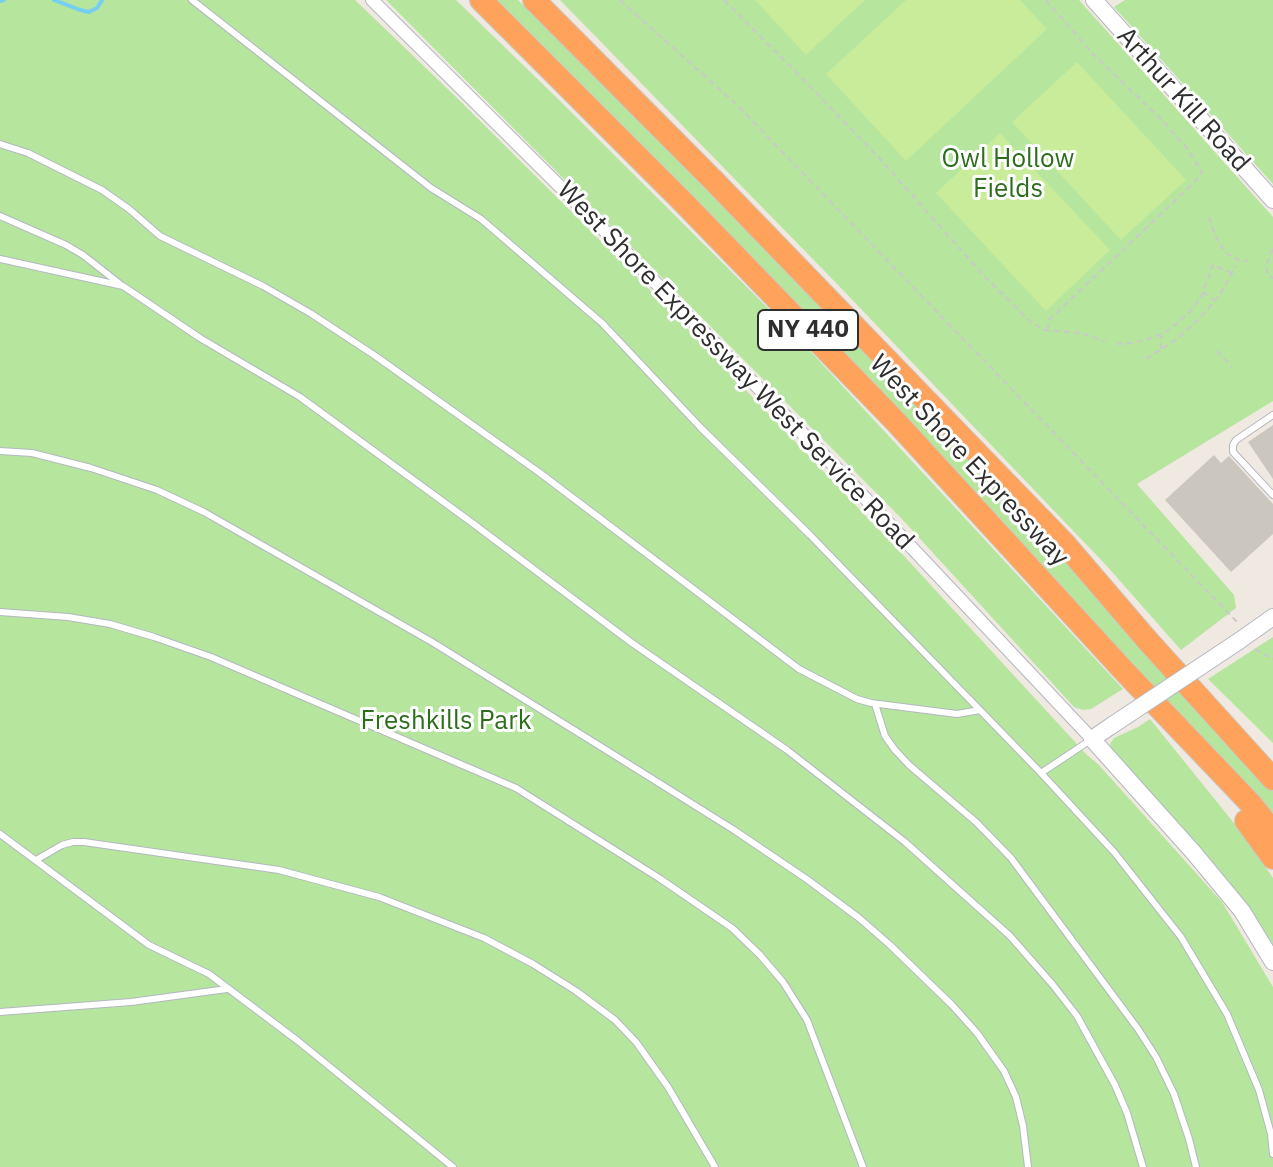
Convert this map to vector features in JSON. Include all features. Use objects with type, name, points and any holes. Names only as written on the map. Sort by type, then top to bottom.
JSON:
[{"type":"highway","name":"West Shore Expressway","points":[[481,0],[577,94],[896,422],[1124,671],[1251,804],[1273,832]]},
{"type":"highway","name":"West Shore Expressway","points":[[534,0],[1064,543],[1273,779]]},
{"type":"highway","points":[[1064,543],[1273,757]]},
{"type":"highway","points":[[1124,671],[1208,770],[1273,858]]},
{"type":"street","name":"West Shore Expressway West Service Road","points":[[372,0],[787,417],[1092,739]]},
{"type":"street","name":"Arthur Kill Road","points":[[1094,0],[1273,200]]},
{"type":"street","points":[[1273,617],[1092,739],[1242,911],[1273,962]]},
{"type":"lane","points":[[192,0],[419,179],[481,219],[602,323],[702,429],[810,535],[1041,773],[1114,852],[1181,937],[1227,1014],[1259,1090],[1273,1154]]},
{"type":"lane","points":[[0,144],[28,153],[102,190],[160,236],[263,286],[374,355],[540,473],[799,669],[857,699],[875,704],[957,714],[980,710]]},
{"type":"lane","points":[[0,216],[83,255],[200,338],[300,397],[632,643],[787,750],[929,861],[1010,936],[1077,1016],[1115,1085],[1143,1167]]},
{"type":"lane","points":[[0,259],[123,286]]},
{"type":"lane","points":[[1273,415],[1233,445],[1233,452],[1273,495]]},
{"type":"lane","points":[[0,451],[32,453],[91,468],[157,490],[204,512],[432,642],[808,880],[890,945],[977,1033],[1004,1071],[1016,1097],[1028,1167]]},
{"type":"lane","points":[[0,612],[68,617],[110,624],[211,657],[516,788],[659,878],[732,928],[783,982],[807,1020],[863,1167]]},
{"type":"lane","points":[[875,704],[885,736],[895,750],[976,822],[1011,858],[1138,1029],[1174,1094],[1196,1167]]},
{"type":"lane","points":[[1041,773],[1092,739]]},
{"type":"lane","points":[[0,834],[149,945],[209,974],[298,1041],[453,1167]]},
{"type":"lane","points":[[36,860],[62,845],[84,842],[279,870],[379,897],[484,938],[576,991],[626,1030],[668,1087],[715,1167]]},
{"type":"lane","points":[[0,1012],[131,1002],[229,989]]},
{"type":"path","points":[[620,0],[736,104],[1244,638],[1255,649],[1273,659]]},
{"type":"path","points":[[724,0],[881,160],[985,277],[1033,324],[1048,331],[1081,333],[1105,341]]},
{"type":"path","points":[[1046,0],[1092,53],[1162,120],[1186,147],[1202,172],[1049,320],[1048,331]]},
{"type":"path","points":[[1209,217],[1215,236],[1226,253],[1247,261]]},
{"type":"path","points":[[1273,249],[1266,265],[1268,275],[1273,278]]},
{"type":"path","points":[[1117,344],[1134,343],[1169,330],[1190,312],[1203,292],[1213,265],[1232,273]]},
{"type":"path","points":[[1146,359],[1161,350],[1215,301],[1236,266]]},
{"type":"path","points":[[1203,292],[1215,301]]},
{"type":"path","points":[[1190,312],[1191,322]]},
{"type":"path","points":[[1161,334],[1161,350]]},
{"type":"path","points":[[1217,351],[1232,367]]},
{"type":"green space","name":"Freshkills Park","points":[[0,0],[355,0],[662,302],[905,557],[1222,902],[1273,987],[1273,1167],[0,1167]]},
{"type":"green space","points":[[386,0],[456,0],[798,338],[1123,689],[1091,709],[1074,707],[901,518]]},
{"type":"green space","points":[[489,0],[518,0],[765,246],[1064,556],[1273,791],[1273,822]]},
{"type":"green space","name":"Owl Hollow Fields","points":[[560,0],[1079,0],[1273,217],[1273,401],[1137,484],[1234,595],[1236,608],[1181,650],[1105,564]]},
{"type":"green space","points":[[755,0],[865,0],[806,55]]},
{"type":"green space","points":[[906,0],[1020,0],[1047,29],[906,161],[826,74]]},
{"type":"green space","points":[[1125,0],[1273,0],[1273,184],[1114,7]]},
{"type":"green space","points":[[1077,62],[1186,180],[1121,240],[1012,122]]},
{"type":"green space","points":[[1000,133],[1110,250],[1046,311],[936,193]]},
{"type":"green space","points":[[1273,637],[1273,743],[1208,679]]},
{"type":"green space","points":[[1150,719],[1246,838],[1273,878],[1273,946],[1255,917],[1207,857],[1113,753],[1110,744],[1114,738]]},
{"type":"building","points":[[1273,425],[1273,479],[1248,442]]},
{"type":"building","points":[[1214,455],[1221,463],[1229,456],[1273,504],[1273,534],[1231,572],[1165,500]]},
{"type":"waterway","points":[[0,1],[4,0]]},
{"type":"waterway","points":[[54,0],[89,12],[97,8],[102,0]]}]
